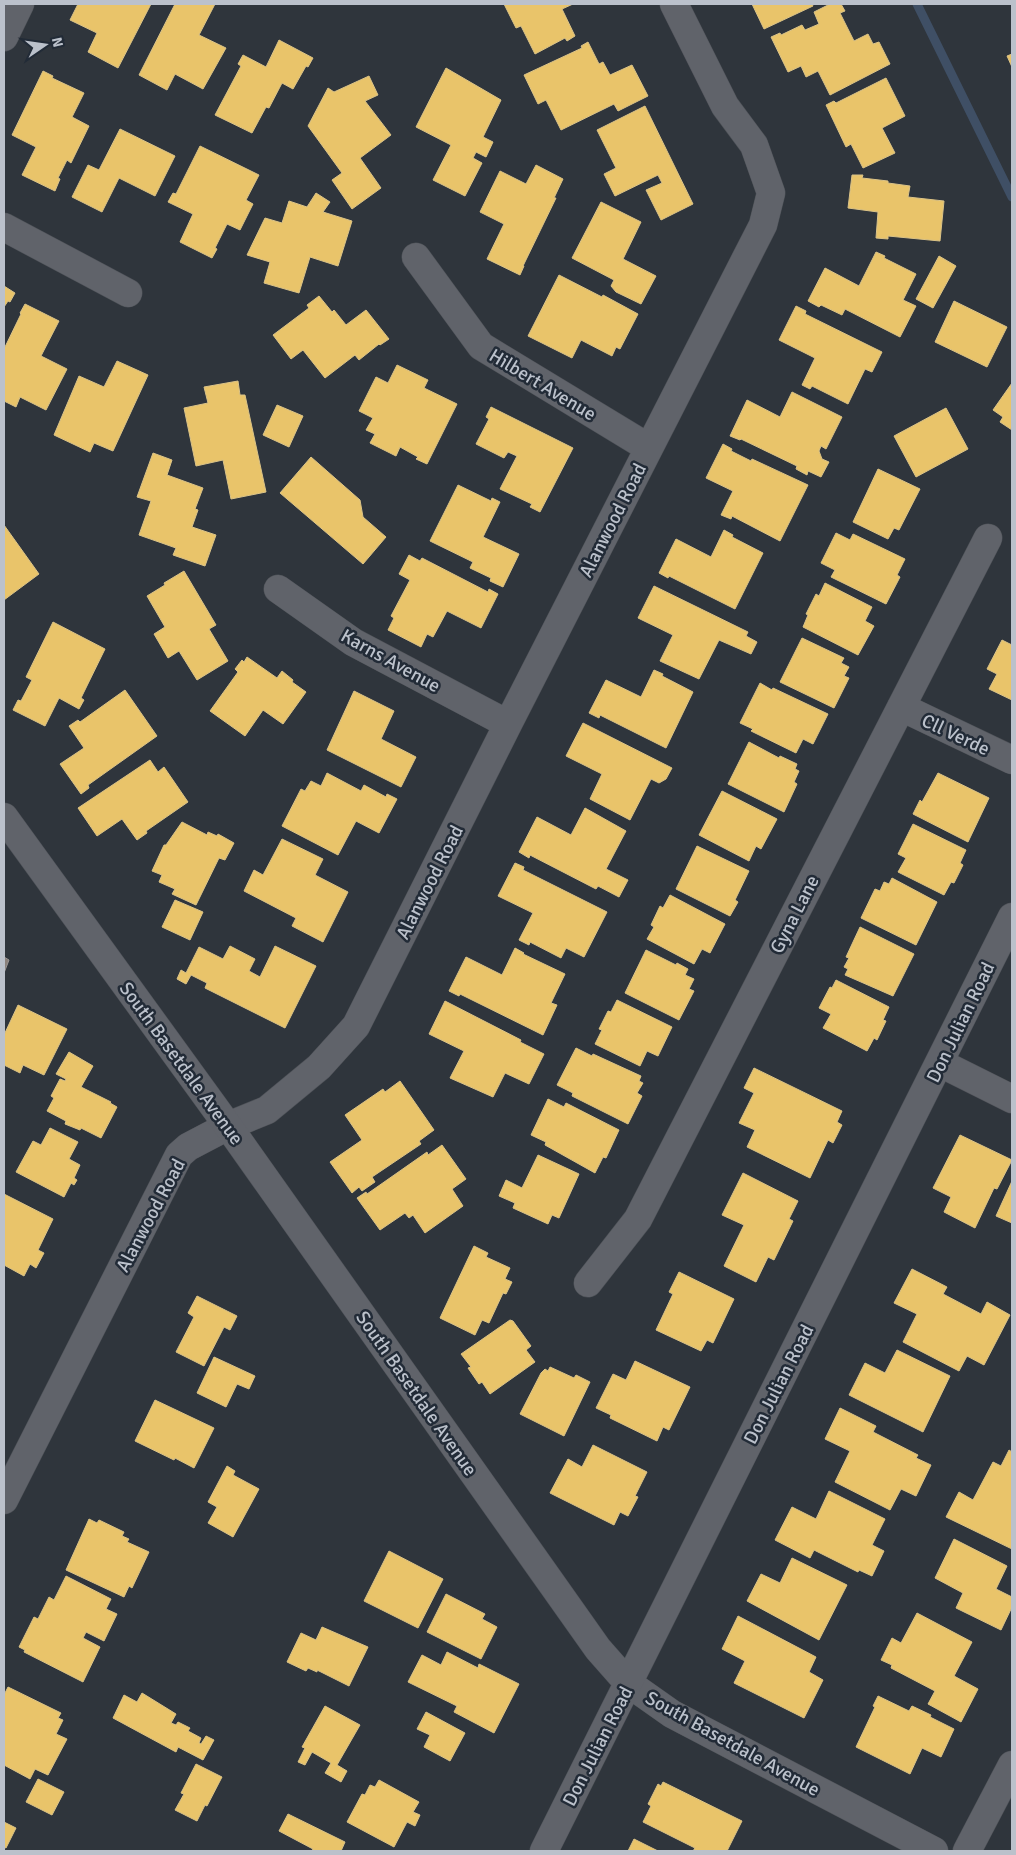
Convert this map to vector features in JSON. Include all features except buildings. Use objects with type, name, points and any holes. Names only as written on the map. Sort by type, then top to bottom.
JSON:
[{"type":"street","points":[[4,37],[20,4]]},
{"type":"street","name":"Alanwood Road","points":[[4,1500],[180,1155],[188,1147],[228,1126],[267,1110],[319,1067],[356,1026],[763,225],[771,193],[754,145],[725,106],[674,4]]},
{"type":"street","points":[[4,227],[128,293]]},
{"type":"street","name":"Hilbert Avenue","points":[[416,257],[481,346],[649,448]]},
{"type":"street","name":"Gyna Lane","points":[[588,1283],[638,1219],[988,538]]},
{"type":"street","name":"Karns Avenue","points":[[278,589],[353,642],[508,724]]},
{"type":"street","name":"Cll Verde","points":[[901,708],[1012,760]]},
{"type":"street","name":"South Basetdale Avenue","points":[[4,817],[228,1126],[598,1649],[628,1683],[672,1714],[934,1851]]},
{"type":"street","name":"Don Julian Road","points":[[544,1851],[1012,917]]},
{"type":"street","points":[[940,1063],[1012,1099]]},
{"type":"street","points":[[967,1851],[1012,1764]]},
{"type":"waterway","points":[[917,4],[1012,197]]}]
